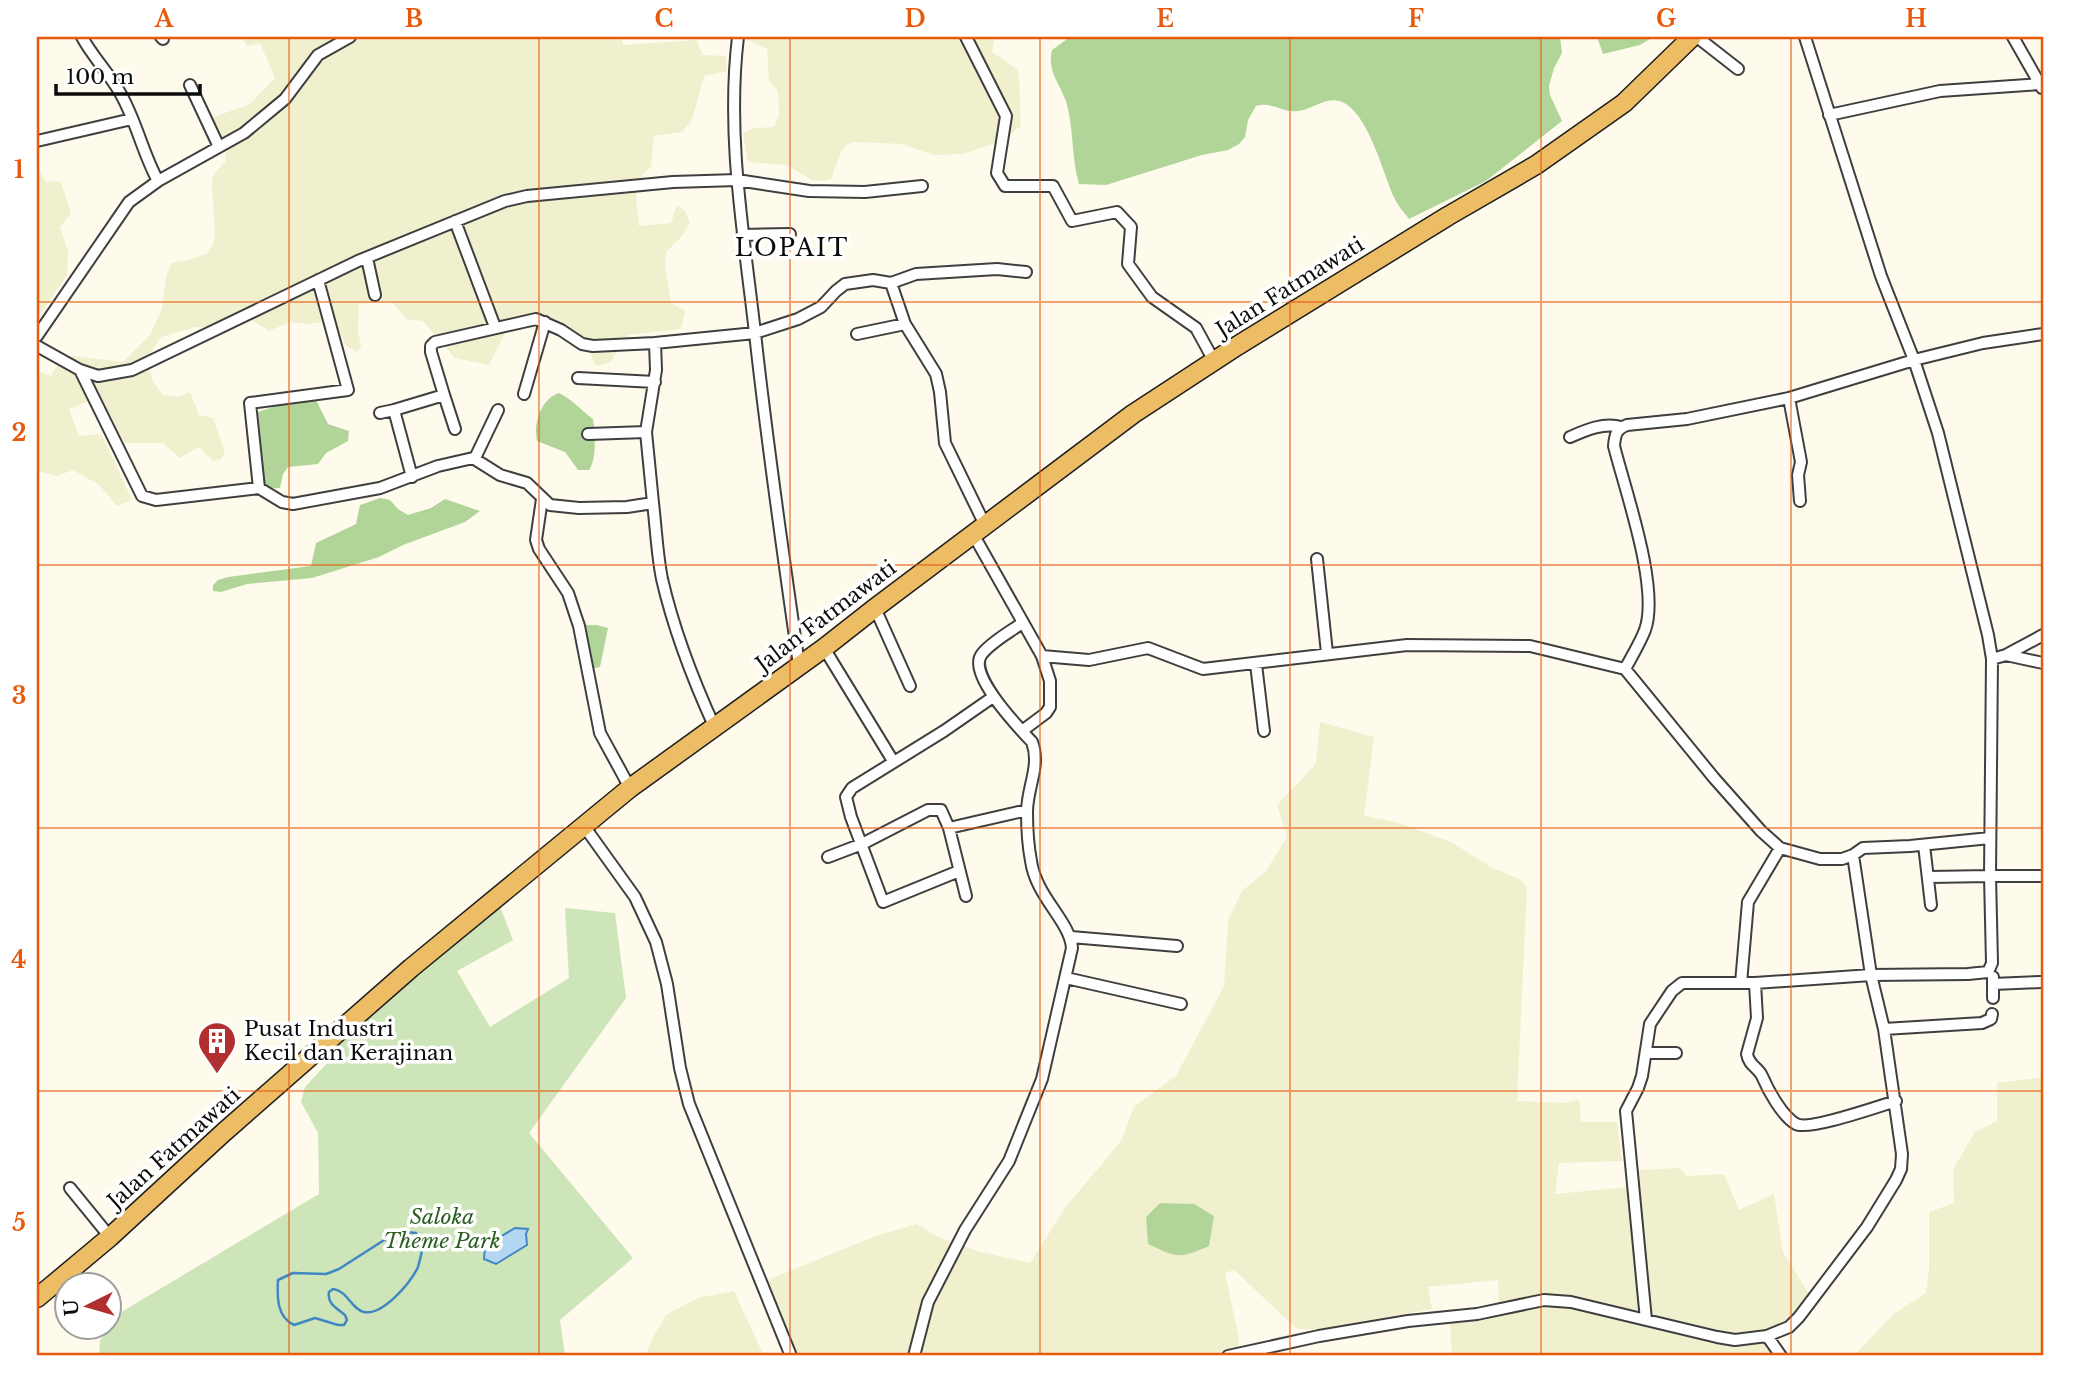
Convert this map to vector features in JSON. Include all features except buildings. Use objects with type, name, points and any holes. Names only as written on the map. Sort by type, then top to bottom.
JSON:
[{"type":"highway","name":"Jalan Fatmawati","points":[[37,1298],[110,1237],[223,1133],[411,968],[630,788],[824,648],[1133,414],[1448,216],[1536,165],[1624,103],[1694,37]]},
{"type":"street","points":[[82,37],[119,91],[158,181]]},
{"type":"street","points":[[37,336],[129,202],[158,181],[244,133],[285,99],[318,55],[350,37]]},
{"type":"street","points":[[738,37],[733,72],[742,235],[799,665]]},
{"type":"street","points":[[966,37],[1006,116],[997,173],[1005,186],[1053,186],[1072,221],[1117,212],[1131,227],[1128,264],[1152,297],[1196,327],[1214,361]]},
{"type":"street","points":[[1694,37],[1738,69]]},
{"type":"street","points":[[1829,115],[1940,91],[2042,87],[2013,37]]},
{"type":"street","points":[[1811,39],[1829,115],[1881,276],[1914,360],[1938,433],[1988,635],[1992,659],[1990,876],[1993,999]]},
{"type":"street","points":[[190,85],[219,147]]},
{"type":"street","points":[[37,141],[132,119]]},
{"type":"street","points":[[37,346],[80,370],[97,376],[132,370],[367,257],[505,201],[548,192],[737,180],[816,191],[865,192],[922,186]]},
{"type":"street","points":[[455,222],[495,327]]},
{"type":"street","points":[[742,235],[790,234]]},
{"type":"street","points":[[367,257],[375,295]]},
{"type":"street","points":[[455,429],[431,352],[433,344],[536,319],[582,344],[593,346],[755,333],[798,319],[821,307],[845,284],[873,280],[891,283],[916,274],[997,269],[1026,272]]},
{"type":"street","points":[[259,488],[250,403],[348,390],[318,280]]},
{"type":"street","points":[[891,283],[905,324],[936,374],[945,443],[979,530],[1022,623],[1042,656],[1050,681],[1050,707],[1022,731]]},
{"type":"street","points":[[524,394],[545,322]]},
{"type":"street","points":[[857,334],[905,324]]},
{"type":"street","points":[[1625,668],[1645,630],[1649,610],[1637,528],[1614,446],[1615,434],[1620,428],[1687,419],[1789,398],[1914,360],[2043,334]]},
{"type":"street","points":[[655,343],[655,382],[646,432],[659,559],[670,606],[698,690],[715,728]]},
{"type":"street","points":[[80,370],[142,496],[156,500],[259,488],[282,502],[293,504],[380,488],[439,466],[475,458],[500,475],[527,483],[550,505],[579,508],[627,507],[653,503]]},
{"type":"street","points":[[578,378],[655,382]]},
{"type":"street","points":[[380,413],[444,395]]},
{"type":"street","points":[[1789,398],[1801,462],[1798,475],[1800,501]]},
{"type":"street","points":[[394,410],[412,477]]},
{"type":"street","points":[[475,458],[498,410]]},
{"type":"street","points":[[1570,437],[1587,429],[1611,426],[1620,428]]},
{"type":"street","points":[[588,434],[646,432]]},
{"type":"street","points":[[542,499],[536,540],[568,593],[579,626],[600,733],[630,788]]},
{"type":"street","points":[[1317,559],[1327,653]]},
{"type":"street","points":[[875,608],[910,686]]},
{"type":"street","points":[[914,1356],[922,1321],[934,1290],[965,1230],[1009,1161],[1042,1079],[1072,948],[1071,937],[1046,901],[1031,862],[1027,810],[1036,759],[1032,742],[993,697],[978,667],[982,654],[1022,623]]},
{"type":"street","points":[[1992,659],[2007,655],[2043,635]]},
{"type":"street","points":[[1042,656],[1089,660],[1148,648],[1203,669],[1407,645],[1530,646],[1625,668],[1714,778],[1761,831],[1780,848],[1819,859],[1842,859],[1863,848],[1990,838]]},
{"type":"street","points":[[824,648],[893,761]]},
{"type":"street","points":[[2007,655],[2043,663]]},
{"type":"street","points":[[1256,663],[1264,731]]},
{"type":"street","points":[[959,871],[883,902],[846,797],[852,788],[993,697]]},
{"type":"street","points":[[828,857],[862,844],[932,809],[941,810],[949,828],[966,896]]},
{"type":"street","points":[[949,828],[1027,810]]},
{"type":"street","points":[[584,826],[635,897],[656,942],[667,984],[680,1068],[689,1104],[791,1356]]},
{"type":"street","points":[[1924,845],[1931,905]]},
{"type":"street","points":[[1741,983],[1748,902],[1780,848]]},
{"type":"street","points":[[1228,1356],[1319,1336],[1408,1321],[1477,1314],[1544,1300],[1571,1302],[1735,1340],[1767,1336],[1789,1327],[1867,1227],[1900,1169],[1902,1154],[1896,1101],[1884,1029],[1871,975],[1853,855]]},
{"type":"street","points":[[1929,877],[2043,876]]},
{"type":"street","points":[[1071,937],[1177,946]]},
{"type":"street","points":[[1646,1320],[1626,1111],[1638,1088],[1650,1024],[1677,986],[1682,983],[1755,983],[1871,975],[1968,974],[1984,973],[1991,968]]},
{"type":"street","points":[[1066,978],[1181,1004]]},
{"type":"street","points":[[1993,984],[2041,982]]},
{"type":"street","points":[[1755,983],[1757,1018],[1747,1054],[1748,1060],[1794,1124],[1806,1126],[1896,1101]]},
{"type":"street","points":[[1884,1029],[1982,1023],[1991,1019],[1992,1014]]},
{"type":"street","points":[[1646,1053],[1676,1053]]},
{"type":"street","points":[[70,1188],[110,1237]]},
{"type":"street","points":[[1767,1336],[1781,1356]]},
{"type":"green space","points":[[234,37],[622,37],[623,45],[696,40],[703,55],[726,56],[727,71],[704,76],[692,120],[682,132],[654,136],[651,167],[642,175],[636,196],[639,226],[671,223],[677,205],[685,211],[690,222],[682,236],[666,252],[665,268],[671,303],[685,311],[681,329],[628,335],[610,363],[596,366],[590,353],[558,333],[521,327],[506,331],[489,365],[455,358],[423,321],[406,319],[391,301],[359,304],[358,331],[361,346],[358,352],[346,346],[335,320],[309,324],[290,322],[269,331],[239,312],[207,327],[196,327],[161,337],[149,356],[152,380],[163,395],[177,397],[190,392],[199,415],[213,418],[225,452],[221,459],[213,461],[199,447],[180,458],[163,443],[125,443],[99,397],[69,409],[79,436],[99,434],[104,439],[132,500],[117,506],[99,485],[73,470],[57,476],[37,471],[37,371],[51,376],[58,363],[73,356],[123,362],[150,335],[162,309],[166,276],[172,263],[208,253],[215,239],[213,175],[226,161],[222,135],[211,118],[250,104],[275,78],[260,43],[247,46],[242,39]]},
{"type":"green space","points":[[746,37],[995,37],[992,52],[1017,69],[1021,126],[1000,142],[963,154],[934,155],[902,144],[854,142],[846,145],[841,152],[831,179],[821,181],[812,180],[787,165],[748,162],[743,133],[755,128],[774,127],[779,115],[778,91],[769,81],[767,49]]},
{"type":"green space","points":[[1070,37],[1560,37],[1562,53],[1549,86],[1550,95],[1562,121],[1486,181],[1409,219],[1395,200],[1366,128],[1349,106],[1334,100],[1298,111],[1267,105],[1256,106],[1248,120],[1245,137],[1228,150],[1202,155],[1106,185],[1079,184],[1069,111],[1051,64],[1052,50]]},
{"type":"green space","points":[[1597,37],[1653,37],[1640,45],[1603,54]]},
{"type":"green space","points":[[37,167],[45,181],[61,182],[71,214],[60,227],[68,251],[67,275],[37,319]]},
{"type":"green space","points":[[559,393],[593,419],[594,453],[589,470],[578,470],[565,452],[537,441],[536,427],[540,412],[547,401]]},
{"type":"green space","points":[[299,398],[316,400],[328,424],[349,431],[348,441],[326,453],[318,464],[288,467],[283,474],[280,488],[272,488],[263,479],[255,413]]},
{"type":"green space","points":[[380,498],[390,500],[408,515],[431,508],[445,499],[480,511],[465,522],[379,557],[312,578],[247,584],[221,592],[213,591],[213,585],[218,580],[228,577],[311,566],[316,543],[356,524],[360,505]]},
{"type":"green space","points":[[575,625],[608,628],[600,667],[584,671]]},
{"type":"green space","points":[[1320,722],[1374,737],[1364,816],[1396,822],[1451,842],[1491,867],[1521,880],[1527,887],[1517,1101],[1565,1103],[1579,1100],[1581,1122],[1617,1122],[1622,1161],[1559,1163],[1555,1194],[1639,1186],[1638,1170],[1680,1168],[1687,1176],[1724,1174],[1739,1210],[1774,1194],[1783,1252],[1811,1297],[1780,1327],[1765,1330],[1766,1348],[1773,1356],[1452,1356],[1450,1322],[1499,1316],[1498,1280],[1428,1287],[1432,1309],[1317,1329],[1297,1329],[1234,1270],[1225,1273],[1239,1338],[1238,1356],[785,1356],[758,1284],[878,1235],[917,1224],[938,1237],[981,1252],[1030,1263],[1065,1208],[1121,1141],[1134,1107],[1176,1076],[1224,986],[1228,920],[1242,891],[1266,871],[1287,837],[1277,805],[1316,764]]},
{"type":"green space","name":"Saloka Theme Park","points":[[497,899],[513,940],[457,971],[490,1027],[569,978],[565,908],[615,913],[626,998],[529,1133],[633,1258],[560,1320],[565,1356],[99,1356],[100,1340],[122,1340],[123,1311],[319,1194],[318,1133],[301,1102],[305,1087],[333,1057],[326,1048]]},
{"type":"green space","points":[[2043,1077],[2043,1356],[1853,1356],[1895,1313],[1926,1293],[1929,1212],[1954,1203],[1953,1170],[1974,1133],[1997,1121],[1997,1083]]},
{"type":"green space","points":[[1160,1203],[1194,1204],[1214,1216],[1209,1246],[1178,1255],[1148,1244],[1146,1217]]},
{"type":"green space","points":[[734,1291],[764,1356],[646,1356],[650,1343],[666,1315],[697,1298]]},
{"type":"water","points":[[515,1228],[528,1229],[527,1245],[496,1264],[484,1259],[485,1246]]},
{"type":"waterway","points":[[405,1232],[416,1233],[423,1245],[420,1259],[409,1281],[388,1303],[379,1309],[364,1312],[338,1290],[333,1289],[329,1292],[330,1300],[345,1315],[347,1320],[344,1325],[315,1318],[294,1325],[284,1317],[278,1300],[278,1280],[293,1273],[326,1274],[339,1269],[392,1235],[405,1232]]},
{"type":"place","name":"Pusat Industri Kecil dan Kerajinan","points":[[217,1075]]},
{"type":"district","name":"LOPAIT","points":[[792,247]]}]
